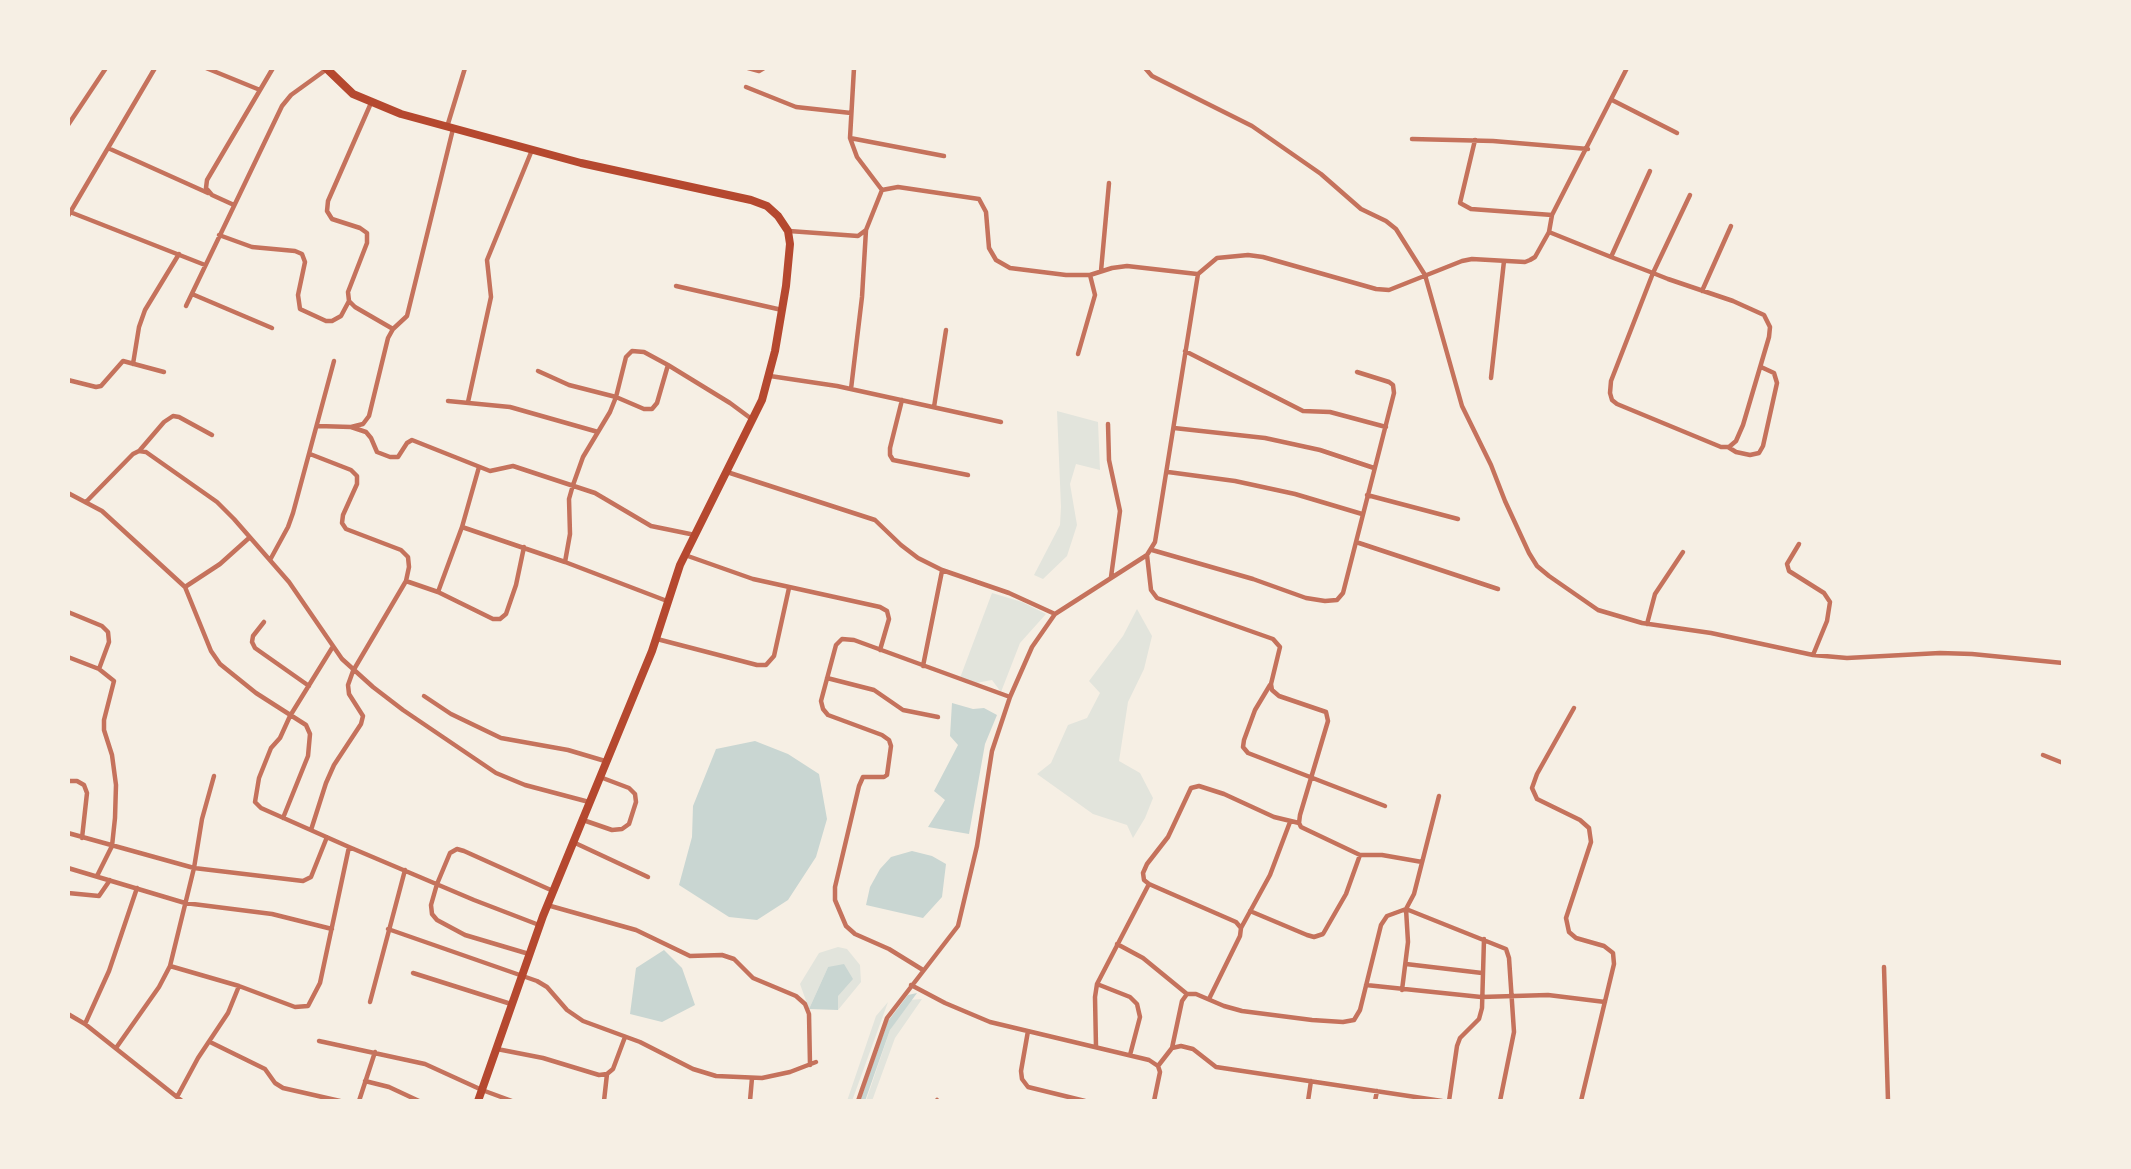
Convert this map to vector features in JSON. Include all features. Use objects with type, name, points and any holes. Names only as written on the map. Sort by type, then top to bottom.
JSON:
[{"type":"main road","points":[[326,69],[353,94],[371,103],[533,150],[751,200],[767,206],[788,231],[789,261],[783,310],[769,376],[753,420],[685,555],[656,639],[547,905],[478,1101]]},
{"type":"street","points":[[68,125],[106,68]]},
{"type":"street","points":[[155,68],[69,214],[205,265]]},
{"type":"street","points":[[206,68],[261,90]]},
{"type":"street","points":[[212,195],[206,188],[207,180],[273,68]]},
{"type":"street","points":[[318,426],[351,427],[363,424],[369,416],[388,338],[407,316],[465,68]]},
{"type":"street","points":[[748,68],[759,71],[764,68]]},
{"type":"street","points":[[853,68],[850,138],[858,157],[882,190]]},
{"type":"street","points":[[1145,68],[1152,76],[1252,125],[1321,174],[1361,209],[1396,229],[1425,275],[1462,406],[1536,566],[1598,610],[1647,624],[1710,633],[1813,655],[1847,658],[1962,653],[2063,663]]},
{"type":"street","points":[[858,1101],[887,1018],[958,926],[977,846],[992,751],[1010,697],[1032,647],[1055,614],[1152,550],[1160,523],[1198,274],[1217,258],[1248,255],[1388,290],[1472,259],[1530,260],[1549,232],[1552,215],[1627,68]]},
{"type":"street","points":[[186,306],[282,106],[291,95],[326,69]]},
{"type":"street","points":[[746,87],[796,107],[851,113]]},
{"type":"street","points":[[1612,100],[1677,133]]},
{"type":"street","points":[[219,235],[252,247],[302,254],[305,262],[298,295],[300,309],[326,321],[341,316],[349,302],[348,292],[367,243],[367,233],[332,219],[327,211],[328,201],[371,103]]},
{"type":"street","points":[[850,138],[944,156]]},
{"type":"street","points":[[1412,139],[1588,149]]},
{"type":"street","points":[[1475,141],[1460,203],[1471,209],[1552,215]]},
{"type":"street","points":[[108,148],[234,205]]},
{"type":"street","points":[[468,402],[491,297],[487,260],[533,150]]},
{"type":"street","points":[[1611,257],[1650,171]]},
{"type":"street","points":[[1101,271],[1109,183]]},
{"type":"street","points":[[882,190],[898,187],[979,199],[986,212],[989,248],[996,260],[1010,268],[1066,275],[1090,275],[1127,267],[1198,274]]},
{"type":"street","points":[[851,389],[862,297],[866,230],[882,190]]},
{"type":"street","points":[[1690,195],[1653,273],[1611,382],[1612,400],[1721,447],[1750,456],[1759,453],[1763,446],[1777,383],[1774,373],[1760,367]]},
{"type":"street","points":[[1702,291],[1731,226]]},
{"type":"street","points":[[788,231],[858,236],[866,230]]},
{"type":"street","points":[[1549,232],[1733,301],[1769,321],[1769,337],[1736,441],[1727,447]]},
{"type":"street","points":[[133,364],[139,327],[145,310],[179,254]]},
{"type":"street","points":[[1491,379],[1504,261]]},
{"type":"street","points":[[1078,354],[1095,295],[1090,275]]},
{"type":"street","points":[[676,286],[783,310]]},
{"type":"street","points":[[192,294],[272,328]]},
{"type":"street","points":[[349,302],[393,329]]},
{"type":"street","points":[[934,407],[946,330]]},
{"type":"street","points":[[565,562],[570,534],[569,499],[573,485],[583,457],[617,397],[626,357],[632,351],[644,352],[668,365],[753,420]]},
{"type":"street","points":[[1185,351],[1303,411],[1324,410],[1386,427]]},
{"type":"street","points":[[68,380],[96,387],[104,383],[121,361],[164,372]]},
{"type":"street","points":[[270,560],[288,527],[334,361]]},
{"type":"street","points":[[538,371],[569,385],[617,397],[644,409],[652,409],[657,403],[668,365]]},
{"type":"street","points":[[1152,550],[1252,579],[1288,593],[1325,601],[1337,600],[1343,593],[1394,393],[1393,385],[1357,372]]},
{"type":"street","points":[[769,376],[851,389],[1001,422]]},
{"type":"street","points":[[902,400],[890,448],[893,460],[968,475]]},
{"type":"street","points":[[448,401],[527,410],[554,421],[598,432]]},
{"type":"street","points":[[86,502],[173,416],[212,435]]},
{"type":"street","points":[[1108,424],[1109,460],[1119,511],[1111,577]]},
{"type":"street","points":[[351,427],[366,432],[377,452],[390,457],[398,457],[412,440],[490,471],[513,466],[573,485],[595,493],[651,526],[695,535]]},
{"type":"street","points":[[1174,428],[1265,438],[1320,450],[1374,468]]},
{"type":"street","points":[[139,451],[146,452],[217,502],[289,582],[332,648],[353,671],[403,710],[496,773],[525,785],[590,802]]},
{"type":"street","points":[[310,454],[351,470],[357,476],[357,484],[343,515],[342,523],[346,529],[401,550],[408,557],[410,567],[406,581],[353,671],[348,685],[349,694],[363,716],[334,765],[311,830]]},
{"type":"street","points":[[438,592],[462,527],[479,467]]},
{"type":"street","points":[[727,472],[875,520],[918,558],[1055,614]]},
{"type":"street","points":[[1168,472],[1236,481],[1295,494],[1362,514]]},
{"type":"street","points":[[68,493],[102,511],[185,587],[211,651],[220,664],[306,725],[310,734],[307,755],[283,818]]},
{"type":"street","points":[[1367,495],[1458,519]]},
{"type":"street","points":[[462,527],[524,547],[667,601]]},
{"type":"street","points":[[185,587],[220,564],[249,538]]},
{"type":"street","points":[[1356,542],[1498,589]]},
{"type":"street","points":[[1799,544],[1787,564],[1789,571],[1824,593],[1830,602],[1827,621],[1813,655]]},
{"type":"street","points":[[406,581],[438,592],[493,620],[500,619],[506,614],[516,585],[524,547]]},
{"type":"street","points":[[1647,624],[1656,594],[1683,552]]},
{"type":"street","points":[[685,555],[753,579],[880,607],[887,611],[889,619],[880,650]]},
{"type":"street","points":[[1147,555],[1151,590],[1157,598],[1278,643],[1280,651],[1271,684],[1255,710],[1243,747],[1248,753],[1385,806]]},
{"type":"street","points":[[923,666],[942,570]]},
{"type":"street","points":[[656,639],[766,665],[774,656],[789,588]]},
{"type":"street","points":[[68,611],[102,626],[108,632],[108,642],[99,669]]},
{"type":"street","points":[[264,622],[253,636],[255,648],[309,686]]},
{"type":"street","points":[[923,970],[888,949],[855,934],[846,926],[835,900],[835,887],[859,786],[863,777],[887,775],[891,746],[882,735],[828,715],[822,709],[821,701],[836,645],[842,639],[854,640],[1010,697]]},
{"type":"street","points":[[332,648],[265,760],[255,802],[261,808],[349,847],[540,925]]},
{"type":"street","points":[[68,657],[99,669],[114,681],[104,720],[116,785],[112,846],[97,876]]},
{"type":"street","points":[[827,678],[873,690],[903,710],[938,717]]},
{"type":"street","points":[[1271,684],[1272,690],[1279,696],[1323,710],[1329,716],[1299,823]]},
{"type":"street","points":[[424,696],[451,714],[501,738],[568,750],[606,762]]},
{"type":"street","points":[[1574,708],[1532,788],[1536,799],[1580,820],[1589,828],[1591,842],[1566,918],[1569,932],[1576,938],[1604,946],[1613,953],[1614,964],[1581,1101]]},
{"type":"street","points":[[2043,755],[2063,763]]},
{"type":"street","points":[[116,1048],[159,987],[170,965],[214,776]]},
{"type":"street","points":[[583,820],[612,830],[622,829],[629,824],[636,803],[635,794],[629,788],[600,777]]},
{"type":"street","points":[[68,781],[77,781],[84,785],[87,793],[82,838]]},
{"type":"street","points":[[1241,928],[1237,922],[1144,880],[1143,873],[1147,864],[1168,837],[1191,788],[1199,786],[1224,794],[1274,817],[1299,823],[1301,827],[1360,855],[1382,855],[1422,862]]},
{"type":"street","points":[[1402,990],[1408,942],[1406,909],[1414,894],[1439,796]]},
{"type":"street","points":[[1209,1000],[1240,936],[1241,928],[1281,852],[1290,822]]},
{"type":"street","points":[[68,833],[194,868],[303,881],[311,877],[327,837]]},
{"type":"street","points":[[573,842],[648,877]]},
{"type":"street","points":[[170,965],[295,1007],[307,1006],[320,983],[349,847]]},
{"type":"street","points":[[530,954],[466,935],[438,920],[432,914],[431,905],[437,884],[450,853],[457,849],[553,891]]},
{"type":"street","points":[[1250,911],[1307,935],[1314,937],[1323,934],[1338,912],[1360,855]]},
{"type":"street","points":[[68,868],[185,903],[272,914],[332,929]]},
{"type":"street","points":[[370,1002],[405,870]]},
{"type":"street","points":[[68,893],[99,896],[110,880]]},
{"type":"street","points":[[1096,1047],[1097,984],[1149,884]]},
{"type":"street","points":[[85,1024],[109,971],[137,888]]},
{"type":"street","points":[[547,905],[636,930],[690,956],[722,955],[734,959],[753,978],[796,996],[805,1004],[809,1014],[810,1065]]},
{"type":"street","points":[[1117,944],[1150,963],[1187,994],[1196,994],[1242,1011],[1312,1020],[1349,1021],[1357,1016],[1381,925],[1387,916],[1406,909],[1484,939],[1506,949],[1509,958],[1514,1032],[1500,1101]]},
{"type":"street","points":[[388,929],[537,981],[547,987],[566,1010],[583,1021],[625,1036],[693,1069],[716,1076],[762,1078],[790,1072],[816,1062]]},
{"type":"street","points":[[1449,1101],[1457,1046],[1460,1038],[1479,1019],[1482,1008],[1484,939]]},
{"type":"street","points":[[1406,964],[1482,973]]},
{"type":"street","points":[[1884,967],[1888,1101]]},
{"type":"street","points":[[414,973],[512,1004]]},
{"type":"street","points":[[1097,984],[1130,998],[1137,1004],[1140,1017],[1130,1055]]},
{"type":"street","points":[[911,985],[990,1022],[1130,1055],[1149,1060],[1158,1066]]},
{"type":"street","points":[[1366,985],[1481,997],[1548,995],[1605,1002]]},
{"type":"street","points":[[68,1014],[85,1024],[179,1099],[198,1058],[228,1013],[239,986]]},
{"type":"street","points":[[1154,1101],[1160,1079],[1158,1066],[1172,1048],[1182,1001],[1187,994]]},
{"type":"street","points":[[1028,1031],[1021,1071],[1022,1079],[1028,1087],[1085,1101]]},
{"type":"street","points":[[496,1049],[543,1058],[599,1075],[607,1074],[613,1069],[625,1036]]},
{"type":"street","points":[[319,1041],[425,1064],[512,1101]]},
{"type":"street","points":[[210,1042],[265,1069],[275,1083],[283,1088],[340,1101]]},
{"type":"street","points":[[1172,1048],[1181,1046],[1194,1049],[1216,1067],[1442,1101]]},
{"type":"street","points":[[359,1101],[374,1052]]},
{"type":"street","points":[[604,1101],[607,1074]]},
{"type":"street","points":[[750,1101],[752,1078]]},
{"type":"street","points":[[365,1081],[389,1087],[419,1101]]},
{"type":"street","points":[[1308,1101],[1311,1081]]},
{"type":"street","points":[[1375,1101],[1377,1091]]},
{"type":"shaded area","points":[[1057,411],[1098,422],[1100,470],[1076,464],[1070,484],[1077,525],[1067,556],[1043,579],[1034,575],[1060,525]]},
{"type":"shaded area","points":[[992,593],[1022,602],[1046,614],[1020,643],[1001,692],[992,680],[976,683],[960,678]]},
{"type":"shaded area","points":[[1137,609],[1152,636],[1144,669],[1128,702],[1119,761],[1140,773],[1153,798],[1133,838],[1127,825],[1093,814],[1037,774],[1051,763],[1068,725],[1087,718],[1100,693],[1089,681],[1123,636]]},
{"type":"shaded area","points":[[952,703],[973,709],[984,708],[997,715],[985,744],[969,834],[928,827],[945,800],[934,791],[958,745],[950,736]]},
{"type":"shaded area","points":[[755,741],[788,754],[819,774],[827,819],[816,857],[788,900],[757,920],[729,917],[679,885],[692,837],[693,806],[716,749]]},
{"type":"shaded area","points":[[912,851],[932,856],[946,864],[942,897],[923,918],[866,905],[870,887],[880,869],[891,857]]},
{"type":"shaded area","points":[[838,947],[847,949],[860,965],[861,982],[838,1010],[838,996],[828,967],[809,1009],[800,984],[819,953]]},
{"type":"shaded area","points":[[664,950],[682,968],[695,1005],[662,1022],[630,1014],[636,968]]},
{"type":"shaded area","points":[[844,964],[853,979],[838,996],[838,1010],[809,1009],[828,967]]},
{"type":"shaded area","points":[[917,993],[890,1030],[865,1101],[860,1101],[888,1021],[908,995]]},
{"type":"shaded area","points":[[922,999],[895,1038],[872,1101],[866,1101],[890,1030],[909,1000]]},
{"type":"shaded area","points":[[888,1002],[852,1101],[847,1101],[876,1016]]}]
